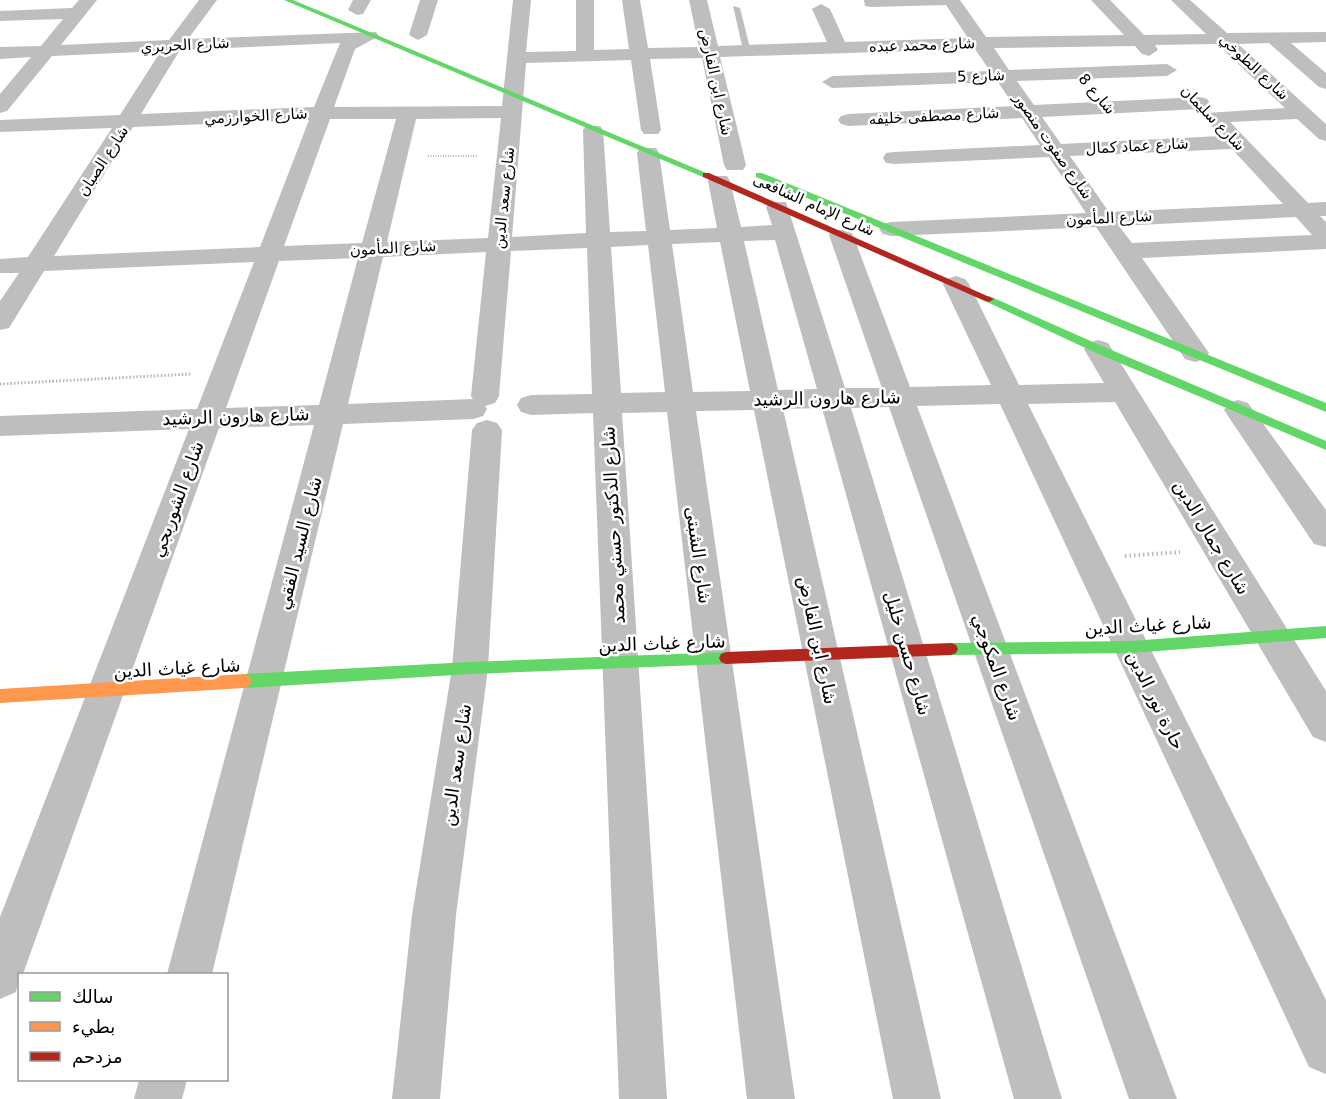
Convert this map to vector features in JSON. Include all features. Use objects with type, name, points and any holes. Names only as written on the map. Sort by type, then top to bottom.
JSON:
[{"type":"main road","name":"شارع الإمام الشافعى","points":[[287,0],[364,15]]},
{"type":"main road","name":"شارع الإمام الشافعى","points":[[341,3],[515,82],[593,130],[650,136],[727,173],[891,229],[1195,352],[1326,408]]},
{"type":"main road","name":"شارع الإمام الشافعى","points":[[714,156],[727,173],[782,220],[841,235],[956,284],[1098,349],[1326,446]]},
{"type":"main road","name":"شارع غياث الدين","points":[[0,696],[470,668],[714,660],[990,647],[1131,647],[1326,632]]},
{"type":"street","points":[[0,35],[8,15],[29,0]]},
{"type":"street","name":"شارع الصبان","points":[[0,322],[128,122],[174,45],[208,0]]},
{"type":"street","points":[[419,35],[429,0]]},
{"type":"street","name":"شارع سعد الدين","points":[[416,1099],[434,915],[470,668],[481,412],[500,243],[522,0]]},
{"type":"street","points":[[585,0],[585,55]]},
{"type":"street","name":"شارع الشبتى","points":[[631,0],[650,136],[657,238],[771,1099]]},
{"type":"street","name":"شارع ابن الفارض","points":[[698,0],[709,51],[727,173],[730,234],[917,1099]]},
{"type":"street","points":[[871,2],[944,0]]},
{"type":"street","name":"شارع صفوت منصور","points":[[951,0],[1195,352]]},
{"type":"street","name":"شارع سليمان","points":[[1100,0],[1326,236]]},
{"type":"street","name":"شارع الطوخي","points":[[1180,0],[1326,135]]},
{"type":"street","points":[[8,15],[83,7]]},
{"type":"street","points":[[0,107],[83,7]]},
{"type":"street","points":[[821,9],[838,47]]},
{"type":"street","name":"شارع الحريري","points":[[0,53],[174,45],[364,15]]},
{"type":"street","name":"شارع الشوربجي","points":[[0,976],[322,113],[348,46],[364,15]]},
{"type":"street","name":"شارع محمد عبده","points":[[515,82],[585,55],[982,43],[1326,37]]},
{"type":"street","points":[[1274,38],[1326,83]]},
{"type":"street","name":"شارع 8","points":[[1054,42],[1141,146]]},
{"type":"street","name":"شارع 5","points":[[832,82],[1167,70]]},
{"type":"street","name":"شارع الخوارزمي","points":[[0,126],[408,111],[515,82]]},
{"type":"street","name":"شارع مصطفى خليفه","points":[[848,120],[1109,108],[1304,113]]},
{"type":"street","name":"شارع السيد الفقي","points":[[190,973],[408,111]]},
{"type":"street","points":[[175,142],[186,119]]},
{"type":"street","name":"شارع الدكتور حسني محمد","points":[[593,130],[643,1099]]},
{"type":"street","name":"شارع عماد كمال","points":[[894,158],[1236,142]]},
{"type":"street","name":"شارع المأمون","points":[[891,229],[1326,209]]},
{"type":"street","name":"شارع المأمون","points":[[0,266],[730,234],[782,220]]},
{"type":"street","name":"شارع حسن خليل","points":[[782,220],[1038,1099]]},
{"type":"street","name":"شارع المكوجي","points":[[841,235],[1153,1099]]},
{"type":"street","points":[[1125,251],[1326,242]]},
{"type":"street","name":"حارة نور الدين","points":[[956,284],[1326,1050]]},
{"type":"street","name":"شارع جمال الدين","points":[[1098,349],[1326,725]]},
{"type":"street","points":[[507,392],[526,398],[531,405],[526,421],[518,428],[506,432],[481,412],[507,392]]},
{"type":"street","name":"شارع هارون الرشيد","points":[[531,405],[1124,392]]},
{"type":"street","points":[[1239,410],[1326,535]]},
{"type":"street","name":"شارع هارون الرشيد","points":[[0,426],[332,412],[481,412]]},
{"type":"street","points":[[158,1099],[163,1081]]},
{"type":"lane","points":[[736,8],[748,50]]},
{"type":"path","points":[[397,156],[508,155]]},
{"type":"path","points":[[0,384],[226,372]]},
{"type":"path","points":[[1088,558],[1219,549]]},
{"type":"traffic: fast","points":[[287,0],[706,175]]},
{"type":"traffic: fast","points":[[759,175],[1326,408]]},
{"type":"traffic: fast","points":[[989,299],[1098,349],[1326,446]]},
{"type":"traffic: fast","points":[[951,649],[1131,647],[1326,632]]},
{"type":"traffic: fast","points":[[244,681],[470,668],[726,658]]},
{"type":"traffic: slow","points":[[0,696],[244,681]]},
{"type":"traffic: jam","points":[[706,175],[989,299]]},
{"type":"traffic: jam","points":[[726,658],[951,649]]}]
